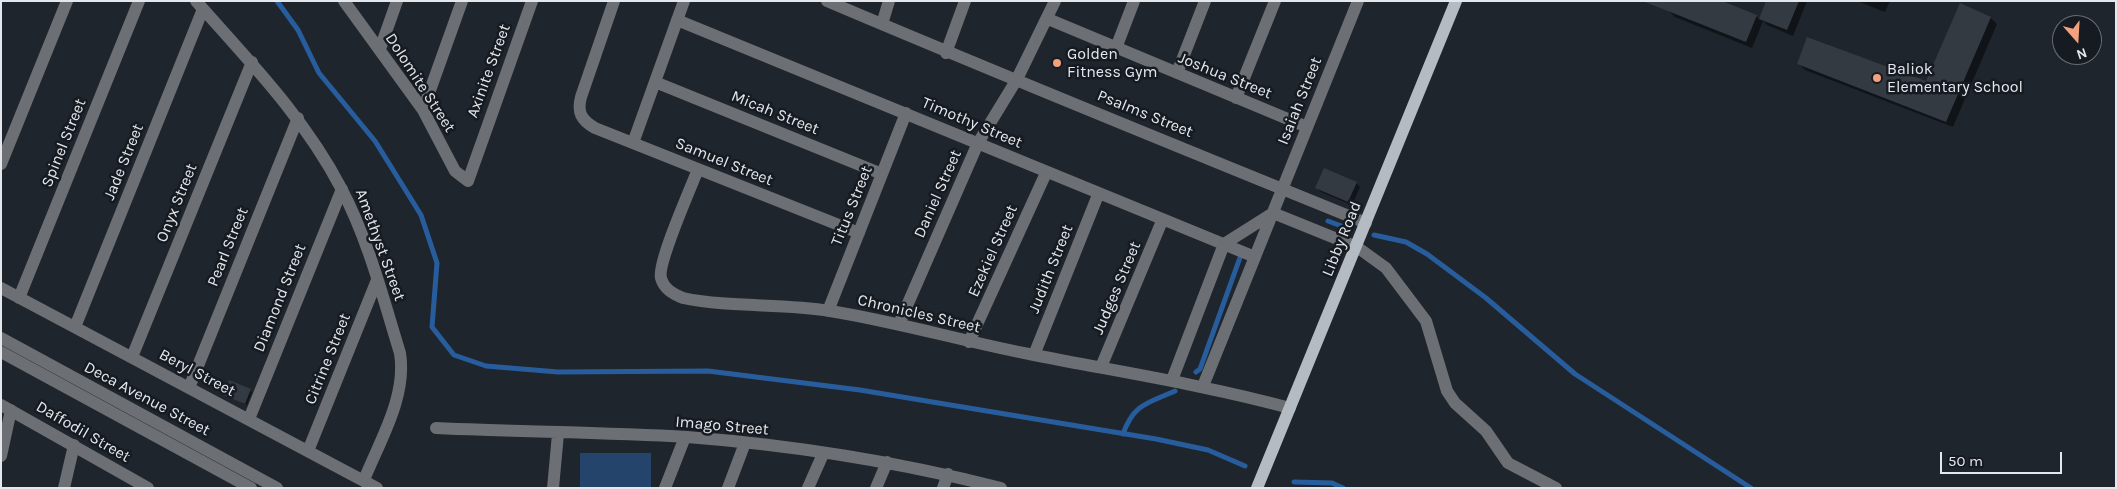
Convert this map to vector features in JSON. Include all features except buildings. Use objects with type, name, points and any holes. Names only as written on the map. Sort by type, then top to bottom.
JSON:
[{"type":"main road","name":"Libby Road","points":[[1257,488],[1456,1]]},
{"type":"street","points":[[1,164],[67,1]]},
{"type":"street","name":"Spinel Street","points":[[20,298],[139,1]]},
{"type":"street","name":"Dolomite Street","points":[[344,1],[422,110],[455,172],[468,181]]},
{"type":"street","points":[[380,49],[397,1]]},
{"type":"street","points":[[422,110],[462,1]]},
{"type":"street","name":"Axinite Street","points":[[468,181],[532,1]]},
{"type":"street","name":"Samuel Street","points":[[614,1],[581,96],[579,104],[581,117],[595,128],[858,233]]},
{"type":"street","points":[[633,143],[684,1]]},
{"type":"street","name":"Psalms Street","points":[[827,1],[946,53],[1017,79],[1366,223]]},
{"type":"street","points":[[882,24],[889,1]]},
{"type":"street","points":[[946,53],[965,1]]},
{"type":"street","name":"Daniel Street","points":[[899,324],[978,143],[1017,79],[1048,19],[1055,1]]},
{"type":"street","points":[[1116,48],[1134,1]]},
{"type":"street","points":[[1177,73],[1205,1]]},
{"type":"street","points":[[1236,98],[1275,1]]},
{"type":"street","name":"Isaiah Street","points":[[1203,386],[1358,1]]},
{"type":"street","name":"Amethyst Street","points":[[200,5],[252,62],[298,118],[342,189],[362,235],[400,353],[402,369],[401,388],[364,480]]},
{"type":"street","name":"Jade Street","points":[[75,326],[200,5]]},
{"type":"street","name":"Joshua Street","points":[[1048,19],[1307,127]]},
{"type":"street","name":"Timothy Street","points":[[677,20],[906,113],[1098,195],[1255,257]]},
{"type":"street","name":"Onyx Street","points":[[132,357],[252,62]]},
{"type":"street","name":"Micah Street","points":[[655,82],[882,174]]},
{"type":"street","name":"Titus Street","points":[[828,311],[906,113]]},
{"type":"street","name":"Pearl Street","points":[[189,388],[298,118]]},
{"type":"street","name":"Chronicles Street","points":[[698,169],[660,269],[661,279],[671,293],[692,300],[828,311],[899,324],[1034,356],[1203,386],[1290,408]]},
{"type":"street","name":"Ezekiel Street","points":[[969,342],[1046,173]]},
{"type":"street","name":"Diamond Street","points":[[249,419],[342,189]]},
{"type":"street","name":"Judith Street","points":[[1034,356],[1098,195]]},
{"type":"street","points":[[1172,380],[1224,244],[1273,213],[1357,246],[1386,268],[1426,321],[1447,391],[1455,403],[1486,431],[1508,463],[1556,488]]},
{"type":"street","name":"Judges Street","points":[[1101,367],[1162,221]]},
{"type":"street","name":"Citrine Street","points":[[308,451],[377,280]]},
{"type":"street","name":"Beryl Street","points":[[1,288],[378,488]]},
{"type":"street","name":"Deca Avenue Street","points":[[5,347],[178,441],[277,488]]},
{"type":"street","points":[[1,456],[6,407]]},
{"type":"street","name":"Daffodil Street","points":[[6,407],[74,445],[131,483],[148,488]]},
{"type":"street","name":"Imago Street","points":[[436,428],[558,434],[686,437],[745,442],[887,462],[948,474],[1001,488]]},
{"type":"street","points":[[554,488],[558,434]]},
{"type":"street","points":[[665,488],[686,437]]},
{"type":"street","name":"Deca Avenue Street","points":[[178,441],[251,488]]},
{"type":"street","points":[[728,488],[745,442]]},
{"type":"street","points":[[64,488],[74,445]]},
{"type":"street","points":[[808,488],[823,454]]},
{"type":"street","points":[[876,488],[887,462]]},
{"type":"street","points":[[943,488],[948,474]]},
{"type":"shaded area","points":[[580,453],[651,453],[651,488],[580,488]]},
{"type":"waterway","points":[[277,1],[298,30],[319,73],[375,141],[421,215],[437,263],[432,327],[454,355],[486,366],[558,372],[708,371],[860,390],[1156,439],[1208,450],[1245,466]]},
{"type":"waterway","points":[[1328,221],[1344,227]]},
{"type":"waterway","points":[[1374,235],[1406,242],[1427,254],[1486,298],[1575,374],[1751,488]]},
{"type":"waterway","points":[[1196,372],[1200,369],[1242,252]]},
{"type":"waterway","points":[[1123,434],[1132,416],[1143,405],[1175,391]]},
{"type":"waterway","points":[[1294,482],[1332,483],[1343,488]]},
{"type":"place","name":"Golden Fitness Gym","points":[[1057,63]]},
{"type":"place","name":"Baliok Elementary School","points":[[1877,78]]}]
